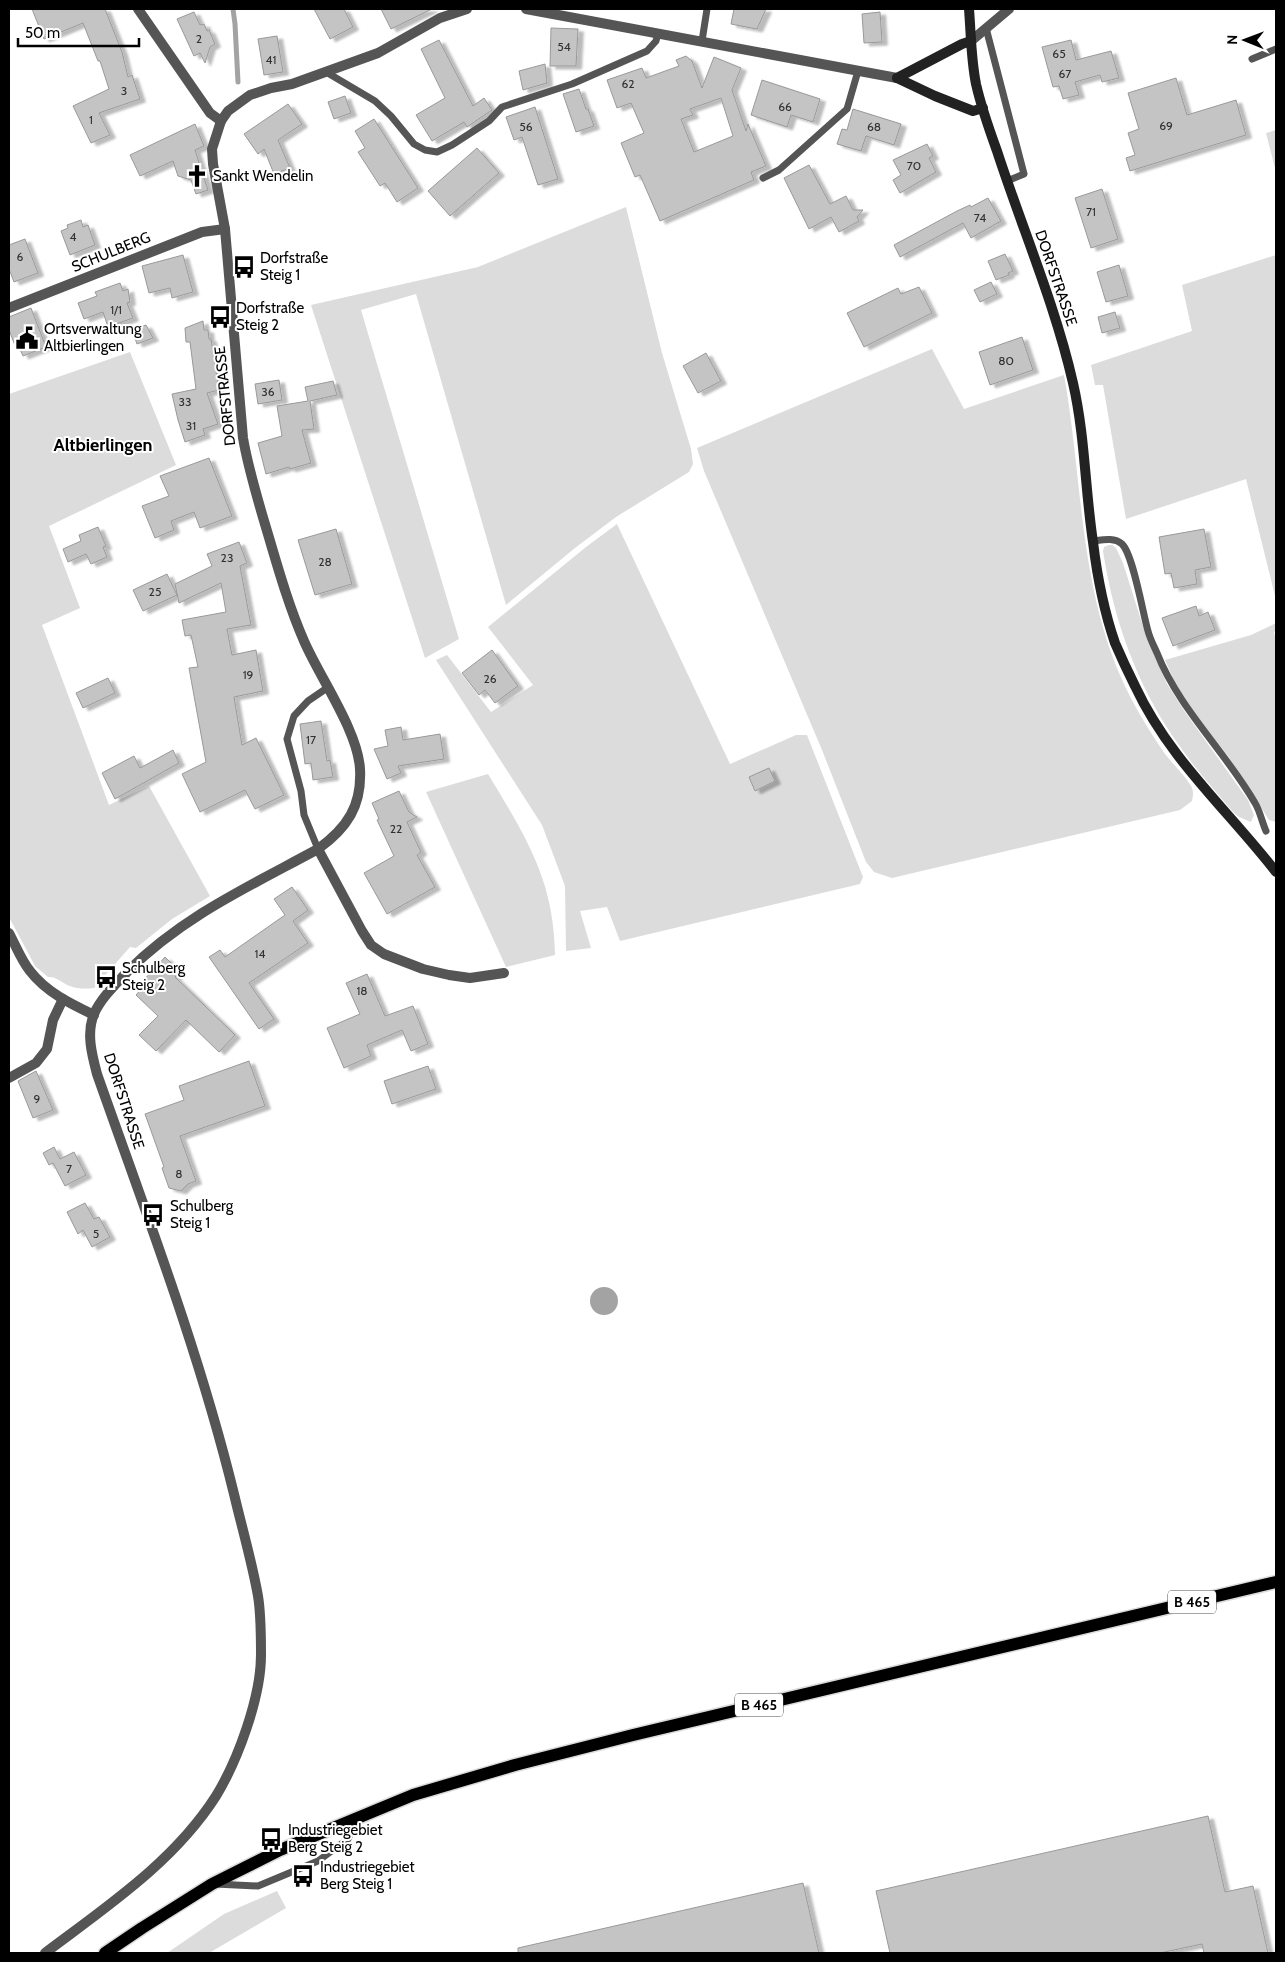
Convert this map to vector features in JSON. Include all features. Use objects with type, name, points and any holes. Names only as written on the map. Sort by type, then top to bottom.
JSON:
[{"type":"main road","name":"B 465","points":[[105,1953],[212,1884],[280,1850],[358,1816],[413,1795],[515,1765],[633,1734],[1276,1582]]},
{"type":"street","points":[[138,9],[210,113],[221,121]]},
{"type":"street","name":"DORFSTRASSE","points":[[45,1953],[136,1883],[186,1836],[216,1796],[235,1759],[253,1708],[261,1658],[258,1597],[217,1427],[175,1293],[97,1074],[91,1049],[94,1015],[116,984],[171,933],[202,911],[318,849],[336,836],[355,808],[360,788],[358,752],[351,734],[303,640],[286,594],[249,469],[243,438],[225,229],[212,156],[216,132],[228,111],[250,95],[292,84],[378,52],[440,18],[467,9]]},
{"type":"street","points":[[526,9],[897,78],[935,96],[973,110],[983,108]]},
{"type":"street","name":"DORFSTRASSE","points":[[969,9],[973,69],[983,108],[1048,299],[1073,384],[1079,416],[1092,541],[1102,597],[1115,643],[1136,688],[1156,724],[1179,759],[1248,836],[1276,872]]},
{"type":"street","points":[[897,78],[971,41],[1009,9]]},
{"type":"street","name":"SCHULBERG","points":[[9,308],[202,232],[225,229]]},
{"type":"street","points":[[318,849],[362,931],[371,945],[384,954],[423,969],[449,975],[470,978],[504,973]]},
{"type":"street","points":[[9,934],[30,970],[43,984],[63,999],[94,1015]]},
{"type":"street","points":[[9,1078],[36,1063],[47,1049],[53,1020],[63,999]]},
{"type":"lane","points":[[702,41],[707,9]]},
{"type":"lane","points":[[986,28],[1024,174],[1007,181]]},
{"type":"lane","points":[[326,72],[375,101],[391,116],[414,144],[425,150],[437,152],[452,145],[489,121],[502,107],[572,84],[647,50],[656,41],[658,33]]},
{"type":"lane","points":[[1252,59],[1276,49]]},
{"type":"lane","points":[[763,178],[780,170],[846,109],[858,71]]},
{"type":"lane","points":[[1092,541],[1110,539],[1122,544],[1129,557],[1148,632],[1159,658],[1190,712],[1223,755],[1256,804],[1266,831]]},
{"type":"lane","points":[[318,849],[304,815],[301,790],[287,739],[294,716],[308,701],[327,688]]},
{"type":"lane","points":[[212,1884],[258,1886],[318,1861],[348,1839],[358,1816]]},
{"type":"shaded area","points":[[1276,130],[1276,172],[1266,133]]},
{"type":"shaded area","points":[[626,207],[662,353],[691,449],[693,464],[689,472],[616,517],[506,605],[416,294],[361,310],[459,639],[425,658],[311,305],[478,267]]},
{"type":"shaded area","points":[[1276,255],[1276,600],[1246,479],[1126,519],[1103,385],[1095,385],[1091,365],[1192,331],[1182,285]]},
{"type":"shaded area","points":[[932,349],[964,409],[1064,375],[1089,565],[1096,602],[1107,639],[1120,675],[1135,706],[1165,754],[1189,782],[1193,795],[1192,801],[1180,810],[892,878],[874,872],[866,862],[822,750],[704,471],[697,448]]},
{"type":"shaded area","points":[[130,352],[176,465],[49,526],[80,608],[42,625],[109,805],[149,786],[210,896],[172,919],[136,948],[130,947],[94,988],[82,989],[48,977],[35,966],[9,917],[9,394]]},
{"type":"shaded area","points":[[617,524],[730,764],[796,735],[807,735],[863,877],[860,884],[620,941],[607,907],[580,911],[591,948],[566,951],[565,886],[542,825],[436,660],[447,655],[491,712],[533,685],[488,627]]},
{"type":"shaded area","points":[[1109,545],[1116,548],[1123,563],[1147,639],[1167,684],[1248,800],[1254,815],[1251,822],[1234,813],[1207,781],[1181,748],[1152,702],[1140,678],[1121,629],[1103,551],[1104,547]]},
{"type":"shaded area","points":[[1276,623],[1276,631],[1274,632],[1276,640],[1276,822],[1269,820],[1228,756],[1197,717],[1176,685],[1165,660],[1251,635]]},
{"type":"shaded area","points":[[488,774],[526,839],[535,860],[543,881],[553,928],[555,955],[506,967],[426,792]]},
{"type":"shaded area","points":[[604,1287],[614,1291],[618,1301],[614,1311],[604,1315],[594,1311],[590,1301],[594,1291]]},
{"type":"shaded area","points":[[277,1891],[286,1908],[209,1953],[167,1953],[224,1914]]},
{"type":"building","points":[[32,9],[105,9],[122,52],[128,77],[132,75],[140,99],[99,113],[110,135],[91,143],[73,106],[109,89],[100,61],[98,61],[83,23],[44,39]]},
{"type":"building","points":[[314,9],[344,9],[353,27],[330,39]]},
{"type":"building","points":[[381,9],[432,9],[391,29]]},
{"type":"building","points":[[734,9],[766,9],[757,29],[731,24]]},
{"type":"building","points":[[194,12],[200,25],[204,24],[207,31],[209,30],[215,44],[210,47],[205,63],[200,53],[194,56],[177,19]]},
{"type":"building","points":[[880,12],[882,42],[864,43],[862,14]]},
{"type":"building","points":[[551,28],[578,29],[576,66],[550,66]]},
{"type":"building","points":[[277,36],[283,72],[264,75],[258,39]]},
{"type":"building","points":[[439,40],[473,106],[484,98],[492,110],[467,127],[464,122],[432,141],[416,115],[445,98],[421,49]]},
{"type":"building","points":[[1071,40],[1076,60],[1111,51],[1119,78],[1102,82],[1100,75],[1075,82],[1079,95],[1063,99],[1059,86],[1053,87],[1042,47]]},
{"type":"building","points":[[686,56],[692,61],[702,88],[714,57],[741,68],[732,90],[746,131],[748,124],[766,166],[751,172],[754,180],[660,221],[640,175],[635,177],[621,143],[644,133],[631,103],[617,108],[607,80],[642,68],[646,78],[679,66],[676,60]],"holes":[[[721,98],[733,136],[694,152],[681,119],[693,115],[690,109]]]},
{"type":"building","points":[[545,64],[547,83],[523,90],[519,71]]},
{"type":"building","points":[[1176,78],[1187,115],[1236,100],[1246,135],[1130,171],[1126,158],[1135,155],[1128,133],[1139,129],[1128,93]]},
{"type":"building","points":[[762,80],[820,99],[813,122],[791,115],[787,127],[751,115]]},
{"type":"building","points":[[579,89],[594,126],[576,132],[563,94]]},
{"type":"building","points":[[345,96],[351,113],[334,119],[328,102]]},
{"type":"building","points":[[288,104],[302,124],[278,140],[290,168],[274,174],[264,149],[258,154],[244,134]]},
{"type":"building","points":[[535,107],[558,179],[538,185],[522,137],[514,140],[506,117]]},
{"type":"building","points":[[853,109],[901,124],[894,145],[866,136],[861,151],[837,144],[842,129],[847,130]]},
{"type":"building","points":[[374,119],[418,188],[397,202],[385,183],[380,186],[358,152],[365,148],[355,131]]},
{"type":"building","points":[[195,124],[204,146],[195,150],[208,190],[196,194],[191,180],[178,176],[173,161],[140,176],[130,155]]},
{"type":"building","points":[[927,144],[933,156],[929,158],[936,172],[900,193],[893,180],[901,175],[893,160]]},
{"type":"building","points":[[477,148],[499,173],[450,216],[428,191]]},
{"type":"building","points":[[809,165],[830,204],[846,196],[853,210],[863,210],[857,217],[859,221],[839,232],[831,217],[809,229],[784,178]]},
{"type":"building","points":[[1102,189],[1118,239],[1091,248],[1075,198]]},
{"type":"building","points":[[988,198],[1001,221],[971,238],[963,223],[900,257],[894,245],[957,211],[970,205],[971,207]]},
{"type":"building","points":[[81,220],[83,227],[88,225],[95,245],[70,255],[61,231],[68,228],[67,225]]},
{"type":"building","points":[[25,239],[38,273],[14,282],[9,269],[9,245]]},
{"type":"building","points":[[1005,254],[1013,271],[1008,273],[1009,275],[996,280],[988,261]]},
{"type":"building","points":[[183,255],[193,292],[172,298],[170,288],[149,293],[142,266]]},
{"type":"building","points":[[1119,265],[1128,296],[1106,302],[1097,272]]},
{"type":"building","points":[[991,282],[997,294],[980,302],[974,290]]},
{"type":"building","points":[[120,283],[123,291],[128,289],[130,302],[127,303],[133,318],[108,327],[103,312],[84,319],[78,303],[97,296],[95,292]]},
{"type":"building","points":[[919,287],[932,313],[864,347],[847,313],[898,288],[901,294]]},
{"type":"building","name":"Ortsverwaltung Altbierlingen","points":[[31,308],[46,347],[23,356],[19,347],[16,348],[9,330],[9,317]]},
{"type":"building","points":[[1115,312],[1120,328],[1102,333],[1098,317]]},
{"type":"building","points":[[203,321],[204,330],[208,330],[209,339],[211,339],[219,390],[207,393],[218,424],[203,429],[205,435],[185,442],[172,394],[196,389],[190,342],[186,342],[185,328]]},
{"type":"building","points":[[146,325],[153,338],[137,344],[132,330]]},
{"type":"building","points":[[1022,337],[1033,370],[990,385],[979,352]]},
{"type":"building","points":[[706,353],[721,381],[698,393],[683,366]]},
{"type":"building","points":[[279,380],[282,400],[258,404],[255,384]]},
{"type":"building","points":[[333,381],[337,395],[310,401],[314,429],[302,430],[311,463],[266,474],[258,443],[282,436],[277,406],[308,401],[305,387]]},
{"type":"building","points":[[209,458],[232,516],[200,528],[194,512],[171,521],[174,530],[155,538],[142,506],[169,496],[160,476]]},
{"type":"building","points":[[98,527],[106,546],[103,547],[107,557],[91,564],[86,554],[68,562],[63,549],[81,541],[79,535]]},
{"type":"building","points":[[336,529],[352,584],[315,595],[298,540]]},
{"type":"building","points":[[1204,529],[1211,567],[1195,570],[1197,584],[1174,588],[1171,573],[1165,574],[1159,537]]},
{"type":"building","points":[[239,542],[247,563],[240,566],[251,625],[227,629],[232,655],[256,650],[263,691],[234,697],[242,745],[256,738],[284,795],[255,809],[245,790],[200,812],[182,774],[206,762],[189,668],[198,667],[191,635],[185,636],[182,620],[226,612],[221,583],[179,603],[175,584],[212,566],[207,554]]},
{"type":"building","points":[[167,574],[177,595],[143,611],[133,590]]},
{"type":"building","points":[[1196,606],[1199,616],[1208,612],[1215,630],[1173,646],[1162,618]]},
{"type":"building","points":[[492,650],[518,686],[495,703],[485,690],[479,695],[462,673]]},
{"type":"building","points":[[108,678],[115,693],[83,708],[76,693]]},
{"type":"building","points":[[321,721],[327,761],[330,760],[333,777],[313,780],[311,763],[305,764],[300,724]]},
{"type":"building","points":[[401,727],[403,740],[440,734],[444,759],[398,766],[401,773],[387,779],[374,749],[388,746],[385,730]]},
{"type":"building","points":[[173,750],[179,763],[115,799],[102,773],[134,756],[140,768]]},
{"type":"building","points":[[769,768],[775,781],[755,791],[749,777]]},
{"type":"building","points":[[399,791],[409,812],[417,817],[407,822],[421,852],[417,855],[435,887],[387,914],[364,873],[394,856],[377,820],[379,819],[372,803]]},
{"type":"building","points":[[292,887],[308,910],[293,921],[308,943],[249,983],[274,1019],[259,1029],[209,957],[220,950],[225,957],[285,915],[274,899]]},
{"type":"building","points":[[165,957],[180,972],[175,977],[235,1035],[219,1052],[186,1020],[156,1051],[139,1035],[158,1016],[136,995],[145,985],[142,982]]},
{"type":"building","points":[[367,974],[385,1016],[413,1006],[428,1044],[411,1051],[402,1030],[367,1045],[371,1056],[344,1068],[327,1028],[360,1014],[346,983]]},
{"type":"building","points":[[249,1061],[265,1106],[180,1136],[196,1181],[188,1184],[181,1191],[169,1188],[162,1168],[164,1167],[145,1114],[184,1100],[179,1086]]},
{"type":"building","points":[[428,1066],[436,1089],[392,1104],[384,1081]]},
{"type":"building","points":[[36,1071],[53,1110],[33,1118],[18,1081]]},
{"type":"building","points":[[54,1147],[60,1159],[74,1152],[86,1175],[65,1186],[53,1163],[49,1165],[43,1153]]},
{"type":"building","points":[[85,1203],[94,1219],[99,1217],[110,1237],[92,1247],[83,1230],[78,1234],[67,1212]]},
{"type":"building","points":[[1208,1816],[1225,1892],[1253,1886],[1268,1953],[1204,1953],[1202,1944],[1160,1953],[890,1953],[876,1891]]},
{"type":"building","points":[[803,1883],[819,1953],[518,1953],[518,1948]]},
{"type":"waterway","points":[[233,9],[238,82]]},
{"type":"place","name":"Sankt Wendelin","points":[[197,176]]},
{"type":"place","name":"Dorfstraße Steig 1","points":[[244,267]]},
{"type":"place","name":"Dorfstraße Steig 2","points":[[220,317]]},
{"type":"place","name":"Ortsverwaltung Altbierlingen","points":[[27,338]]},
{"type":"place","name":"Schulberg Steig 2","points":[[106,977]]},
{"type":"place","name":"Schulberg Steig 1","points":[[153,1215]]},
{"type":"place","name":"Industriegebiet Berg Steig 2","points":[[271,1839]]},
{"type":"place","name":"Industriegebiet Berg Steig 1","points":[[303,1876]]},
{"type":"district","name":"Altbierlingen","points":[[103,445]]}]
